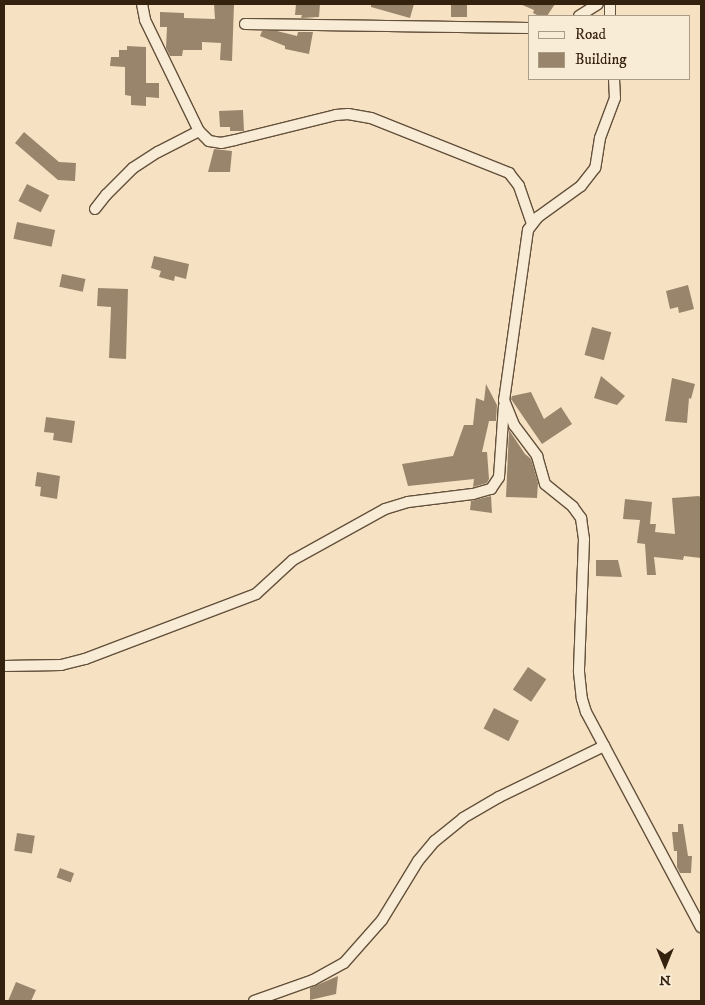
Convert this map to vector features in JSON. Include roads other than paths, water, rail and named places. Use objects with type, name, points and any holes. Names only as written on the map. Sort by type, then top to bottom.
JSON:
[{"type":"street","points":[[142,4],[145,20],[199,131],[209,141],[221,142],[336,115],[348,114],[371,118],[509,173],[519,186],[532,223]]},
{"type":"street","points":[[581,15],[598,4]]},
{"type":"street","points":[[245,24],[528,28]]},
{"type":"street","points":[[4,666],[61,665],[85,659],[256,594],[293,560],[385,510],[408,502],[473,494],[491,489],[499,477],[504,400],[526,240],[532,223],[582,186],[595,168],[600,138],[615,98],[614,80]]},
{"type":"street","points":[[95,209],[134,168],[158,152],[199,131]]},
{"type":"street","points":[[504,400],[514,425],[537,456],[545,484],[573,507],[581,518],[584,539],[580,685],[586,712],[701,927]]},
{"type":"street","points":[[254,1001],[313,980],[344,963],[382,920],[418,861],[435,842],[463,818],[499,796],[604,746]]}]
